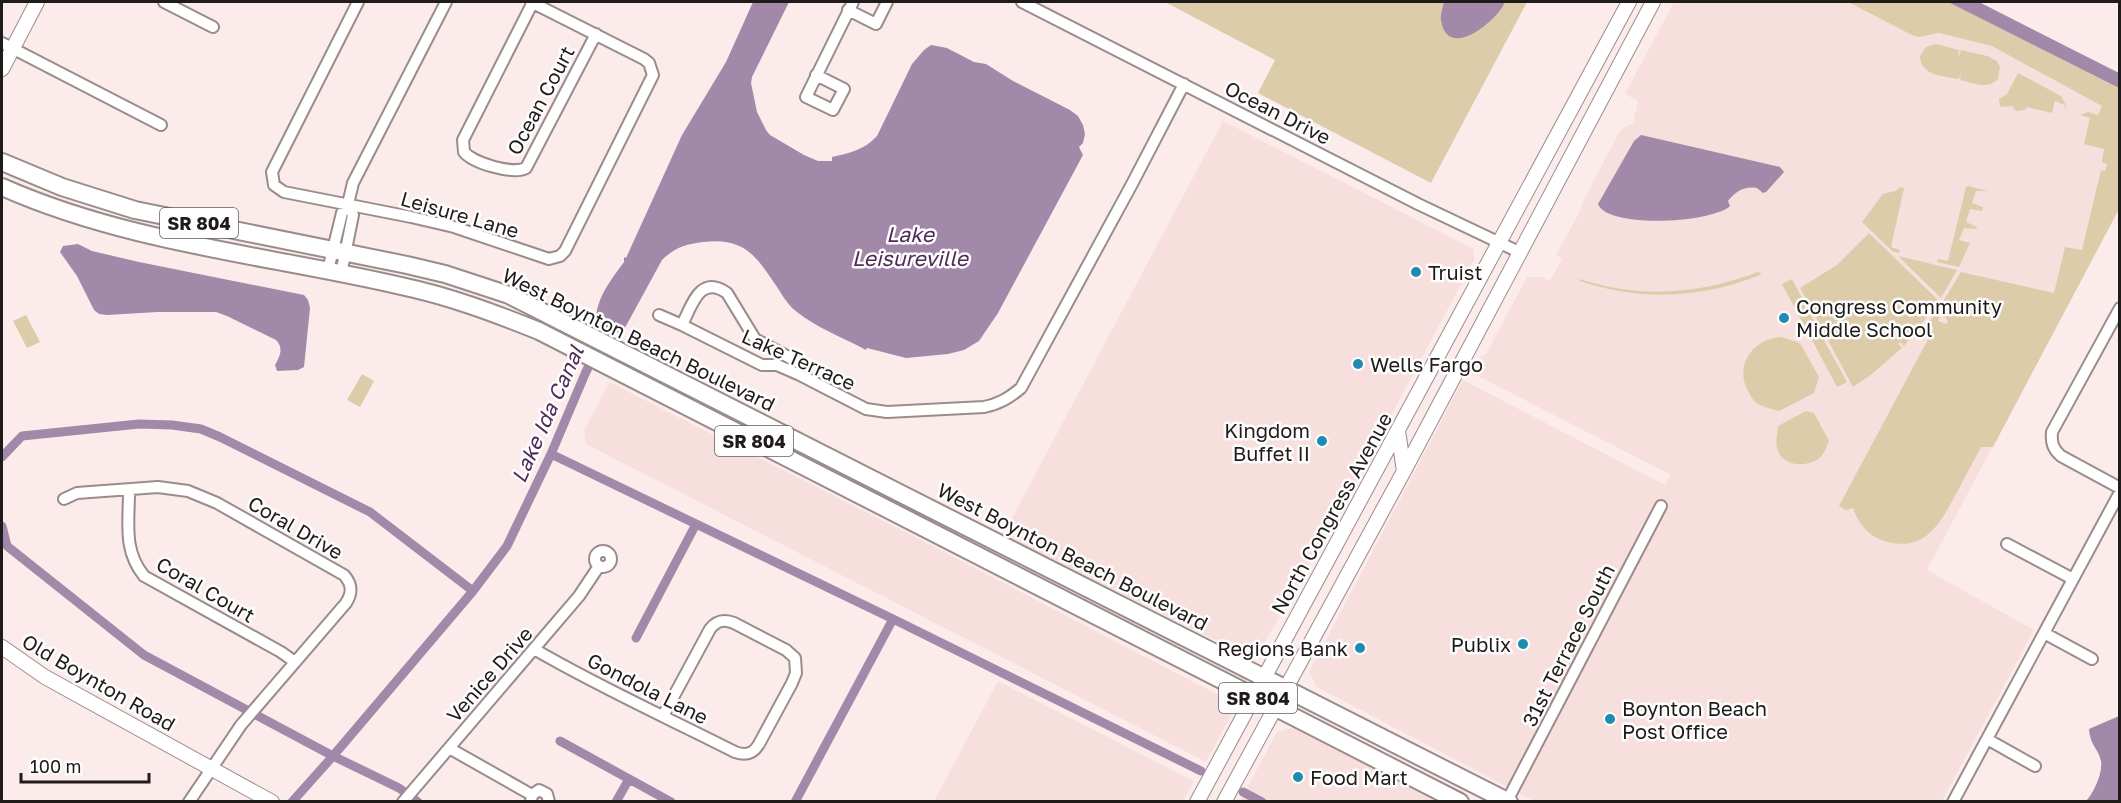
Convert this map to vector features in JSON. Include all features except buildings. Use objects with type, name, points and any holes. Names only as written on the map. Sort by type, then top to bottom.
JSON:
[{"type":"main road","points":[[2,69],[7,46],[37,2]]},
{"type":"main road","name":"North Congress Avenue","points":[[1197,801],[1629,2]]},
{"type":"main road","points":[[1224,801],[1404,471],[1653,2]]},
{"type":"main road","name":"West Boynton Beach Boulevard","points":[[2,162],[62,187],[135,210],[338,249],[473,282],[509,295],[1508,801]]},
{"type":"main road","name":"West Boynton Beach Boulevard","points":[[2,186],[56,209],[129,231],[402,286],[467,304],[539,332],[1460,801]]},
{"type":"main road","points":[[1398,431],[1404,471]]},
{"type":"main road","points":[[1378,470],[1388,498]]},
{"type":"main road","points":[[982,557],[1012,549]]},
{"type":"main road","points":[[1012,573],[1041,564]]},
{"type":"main road","name":"Old Boynton Road","points":[[2,647],[32,669],[269,800]]},
{"type":"street","points":[[164,2],[213,27]]},
{"type":"street","name":"Leisure Lane","points":[[358,2],[272,172],[274,185],[284,192],[454,227],[549,259],[560,256],[653,75],[652,69],[644,59],[596,34]]},
{"type":"street","points":[[334,272],[342,213],[348,204],[353,183],[446,2]]},
{"type":"street","points":[[532,2],[596,34]]},
{"type":"street","name":"Ocean Court","points":[[532,2],[464,140],[464,152],[474,160],[514,172],[526,168],[596,34]]},
{"type":"street","points":[[816,75],[850,6],[876,24],[887,2]]},
{"type":"street","name":"Ocean Drive","points":[[1022,2],[1519,252]]},
{"type":"street","points":[[7,46],[161,125]]},
{"type":"street","name":"Lake Terrace","points":[[805,366],[755,339],[727,293],[718,289],[701,290],[682,325],[762,364],[782,367],[872,410],[888,412],[942,410],[997,404],[1021,388],[1184,84]]},
{"type":"street","points":[[1953,801],[2120,490],[2061,456],[2056,452],[2051,439],[2052,432],[2120,308]]},
{"type":"street","points":[[659,315],[682,325]]},
{"type":"street","name":"Coral Drive","points":[[64,499],[77,493],[129,491],[158,487],[173,488],[203,496],[344,575],[351,585],[350,597],[241,725],[189,801]]},
{"type":"street","name":"Coral Court","points":[[129,491],[130,550],[136,566],[144,576],[295,662]]},
{"type":"street","name":"31st Terrace South","points":[[1508,801],[1661,506]]},
{"type":"street","points":[[2007,544],[2073,579]]},
{"type":"street","name":"Venice Drive","points":[[403,801],[579,596],[599,566]]},
{"type":"street","name":"Gondola Lane","points":[[534,649],[663,716],[742,755],[754,751],[764,735],[792,683],[795,658],[786,650],[734,623],[721,621],[714,624],[663,716]]},
{"type":"street","points":[[2044,633],[2092,659]]},
{"type":"street","points":[[1986,739],[2035,766]]},
{"type":"street","points":[[449,748],[531,798],[536,791],[543,791],[549,796],[549,801]]},
{"type":"shaded area","points":[[1165,2],[1527,2],[1431,183],[1258,93],[1275,60]]},
{"type":"shaded area","points":[[1674,2],[1917,2],[2119,105],[2119,209],[1927,570],[2034,630],[1942,801],[1534,801],[1317,687],[1309,672],[1463,380],[1665,485],[1671,475],[1468,369],[1472,362],[1486,354],[1527,277],[1542,277],[1550,281],[1562,259],[1556,255],[1582,203],[1620,131],[1633,123],[1638,101],[1625,94]]},
{"type":"shaded area","points":[[1848,2],[1948,2],[2119,88],[2119,209],[1993,447],[1981,447],[1945,513],[1932,531],[1923,538],[1902,544],[1888,542],[1871,534],[1858,520],[1853,508],[1846,510],[1839,506],[1934,328],[1928,323],[1935,314],[1940,317],[1938,321],[1946,324],[1948,321],[1936,312],[1943,303],[1945,305],[1947,303],[1944,300],[1961,272],[2054,293],[2065,247],[2082,250],[2101,170],[2105,171],[2107,164],[2102,162],[2104,149],[2084,144],[2090,118],[2080,115],[2088,112],[2098,115],[2102,106],[1992,46],[1939,33],[1918,37]]},
{"type":"shaded area","points":[[1936,44],[1959,50],[1958,59],[1961,50],[1987,56],[1997,61],[2000,67],[1998,79],[1989,84],[1980,85],[1960,80],[1961,71],[1959,79],[1934,74],[1924,68],[1920,56],[1926,47]]},
{"type":"shaded area","points":[[2018,73],[2061,96],[2066,105],[2065,111],[2065,105],[2055,101],[2052,113],[2027,107],[2025,110],[2016,111],[2012,106],[2000,107],[1999,99],[2007,94]]},
{"type":"shaded area","points":[[1223,121],[1474,249],[1474,260],[1339,513],[1262,647],[1245,655],[1003,535]]},
{"type":"shaded area","points":[[1968,186],[1988,191],[1976,191],[1972,203],[1983,207],[1982,211],[1970,209],[1966,222],[1977,227],[1976,229],[1964,228],[1959,240],[1970,243],[1959,267],[1937,262],[1938,259],[1948,261]]},
{"type":"shaded area","points":[[1900,187],[1904,188],[1891,247],[1900,250],[1899,253],[1892,251],[1862,222],[1883,194]]},
{"type":"shaded area","points":[[1869,233],[1939,301],[1904,346],[1898,343],[1902,348],[1853,387],[1800,288],[1837,265]]},
{"type":"shaded area","points":[[1898,256],[1957,270],[1941,298]]},
{"type":"shaded area","points":[[1761,273],[1760,275],[1738,283],[1693,293],[1625,292],[1580,281],[1580,279],[1625,289],[1670,291],[1714,285]]},
{"type":"shaded area","points":[[1792,279],[1819,330],[1809,335],[1782,284]]},
{"type":"shaded area","points":[[26,315],[40,342],[27,348],[13,321]]},
{"type":"shaded area","points":[[1820,333],[1847,382],[1837,387],[1811,338]]},
{"type":"shaded area","points":[[1781,337],[1800,343],[1819,377],[1814,393],[1779,411],[1762,406],[1754,400],[1746,387],[1744,369],[1750,353],[1756,347],[1763,342]]},
{"type":"shaded area","points":[[362,374],[374,381],[360,407],[347,400]]},
{"type":"shaded area","points":[[609,382],[917,538],[1228,700],[1233,712],[1206,762],[586,444],[584,431]]},
{"type":"shaded area","points":[[1806,411],[1814,413],[1829,441],[1819,458],[1808,463],[1795,464],[1784,459],[1778,452],[1776,441],[1778,426]]},
{"type":"shaded area","points":[[998,681],[1194,781],[1183,801],[934,801]]},
{"type":"shaded area","points":[[1292,728],[1438,801],[1240,801],[1277,732]]},
{"type":"water","name":"Lake Leisureville","points":[[753,2],[789,2],[752,77],[751,83],[757,112],[770,135],[818,161],[832,161],[832,157],[862,148],[877,136],[912,64],[931,45],[947,48],[974,62],[986,64],[1078,116],[1085,134],[1083,143],[1079,147],[1083,155],[998,313],[979,341],[964,350],[948,354],[906,358],[867,348],[866,350],[822,328],[794,310],[757,259],[741,247],[718,241],[686,245],[671,252],[662,260],[621,335],[596,323],[601,298],[624,262],[624,257],[626,258],[682,135],[726,62]]},
{"type":"water","points":[[1444,2],[1505,2],[1483,27],[1462,38],[1452,38],[1445,32],[1441,18]]},
{"type":"water","points":[[1948,2],[1979,2],[2119,73],[2119,88]]},
{"type":"water","points":[[1641,135],[1780,167],[1784,172],[1766,192],[1752,188],[1737,192],[1728,201],[1730,206],[1720,212],[1661,221],[1620,217],[1606,212],[1598,204],[1634,141]]},
{"type":"water","points":[[78,244],[92,251],[139,262],[304,295],[310,308],[304,367],[298,370],[277,371],[275,365],[281,349],[276,340],[216,312],[99,314],[94,310],[77,276],[60,252],[63,246]]},
{"type":"water","points":[[2119,716],[2119,801],[2086,801],[2101,771],[2100,757],[2089,729]]},
{"type":"waterway","name":"Lake Ida Canal","points":[[292,802],[473,591],[507,546],[551,454],[611,318]]},
{"type":"waterway","points":[[2,457],[22,436],[139,424],[201,429],[370,512],[473,591]]},
{"type":"waterway","points":[[551,454],[1201,771]]},
{"type":"waterway","points":[[636,638],[696,524]]},
{"type":"waterway","points":[[2,526],[7,546],[144,655],[333,756],[399,788],[418,802]]},
{"type":"waterway","points":[[795,802],[893,619]]},
{"type":"waterway","points":[[560,741],[671,802]]},
{"type":"waterway","points":[[616,802],[629,779]]},
{"type":"waterway","points":[[1243,792],[1262,802]]},
{"type":"place","name":"Truist","points":[[1416,272]]},
{"type":"place","name":"Congress Community Middle School","points":[[1784,318]]},
{"type":"place","name":"Wells Fargo","points":[[1358,364]]},
{"type":"place","name":"Kingdom Buffet II","points":[[1322,441]]},
{"type":"place","name":"Publix","points":[[1523,644]]},
{"type":"place","name":"Regions Bank","points":[[1360,648]]},
{"type":"place","name":"Boynton Beach Post Office","points":[[1610,719]]},
{"type":"place","name":"Food Mart","points":[[1298,777]]}]
